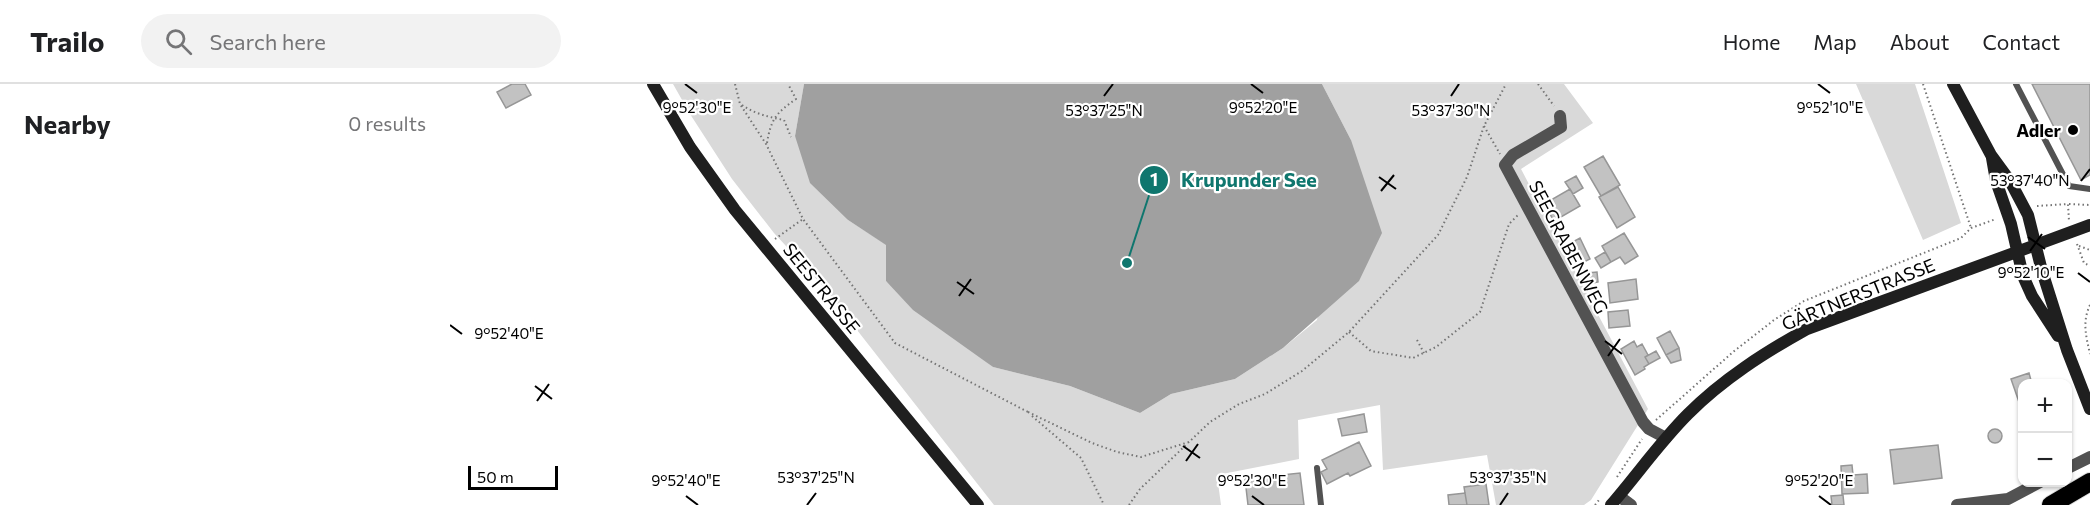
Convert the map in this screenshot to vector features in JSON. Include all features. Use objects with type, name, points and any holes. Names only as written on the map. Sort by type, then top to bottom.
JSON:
[{"type":"highway","points":[[2051,505],[2090,482]]},
{"type":"main road","name":"SEESTRASSE","points":[[653,84],[690,147],[735,210],[978,505]]},
{"type":"main road","points":[[1953,84],[1991,155],[2022,201],[2032,226],[2067,350],[2090,409]]},
{"type":"main road","points":[[1991,155],[1996,181],[2011,224],[2023,276],[2032,296],[2067,350]]},
{"type":"main road","name":"GÄRTNERSTRASSE","points":[[1615,501],[1666,438],[1720,384],[1770,349],[1807,329],[2090,225]]},
{"type":"street","points":[[1505,165],[1513,155],[1561,127],[1560,116]]},
{"type":"street","name":"SEEGRABENWEG","points":[[1505,165],[1643,422],[1649,429],[1666,438]]},
{"type":"street","points":[[2072,466],[2090,457]]},
{"type":"street","points":[[1957,505],[2008,498],[2031,487]]},
{"type":"street","points":[[1615,501],[1631,505]]},
{"type":"lane","points":[[2016,84],[2069,186],[2090,189]]},
{"type":"lane","points":[[1317,468],[1321,505]]},
{"type":"path","points":[[735,84],[740,104],[766,144],[803,219],[895,343],[1028,412],[1117,453],[1141,457],[1189,442]]},
{"type":"path","points":[[766,144],[770,125],[777,112],[795,99],[788,84]]},
{"type":"path","points":[[1129,505],[1140,489],[1210,422],[1239,404],[1265,394],[1302,371],[1349,332],[1438,235],[1467,177],[1484,126],[1506,84]]},
{"type":"path","points":[[1538,84],[1560,116]]},
{"type":"path","points":[[1923,84],[1971,228]]},
{"type":"path","points":[[740,104],[749,111],[784,120],[791,136]]},
{"type":"path","points":[[1484,126],[1505,165]]},
{"type":"path","points":[[2068,204],[2069,222]]},
{"type":"path","points":[[2031,206],[2090,205]]},
{"type":"path","points":[[1349,332],[1371,351],[1413,358],[1436,347],[1480,312],[1509,224],[1527,206]]},
{"type":"path","points":[[775,239],[803,219]]},
{"type":"path","points":[[2090,250],[2077,244],[2084,262],[2090,266]]},
{"type":"path","points":[[2090,304],[2084,331],[2090,354]]},
{"type":"path","points":[[1417,340],[1424,353]]},
{"type":"path","points":[[1028,412],[1082,458],[1104,505]]},
{"type":"shaded area","points":[[673,84],[804,84],[795,136],[848,220],[887,245],[886,281],[993,367],[1070,386],[1140,413],[1171,394],[1235,379],[1283,348],[1317,320],[1351,140],[1322,84],[1564,84],[1593,123],[1521,169],[1648,409],[1591,500],[1584,505],[1496,505],[1487,455],[1383,470],[1380,405],[1298,420],[1299,459],[1217,475],[1221,505],[994,505],[821,284],[774,233],[732,179]]},
{"type":"shaded area","points":[[804,84],[1322,84],[1351,140],[1382,233],[1359,281],[1283,348],[1235,379],[1171,394],[1140,413],[1070,386],[993,367],[913,310],[886,281],[886,245],[848,220],[810,183],[795,136]]},
{"type":"shaded area","points":[[1856,84],[1915,84],[1961,223],[1923,240]]},
{"type":"building","points":[[512,84],[525,84],[531,95],[506,108],[497,92]]},
{"type":"building","name":"Adler","points":[[2032,84],[2090,84],[2090,175],[2081,180]]},
{"type":"building","points":[[1603,156],[1620,185],[1601,196],[1584,167]]},
{"type":"building","points":[[1576,176],[1583,188],[1573,194],[1565,182]]},
{"type":"building","points":[[1618,187],[1635,217],[1617,228],[1599,197]]},
{"type":"building","points":[[1570,189],[1580,206],[1554,221],[1544,204]]},
{"type":"building","points":[[1624,233],[1638,256],[1625,264],[1620,257],[1611,262],[1602,246]]},
{"type":"building","points":[[1580,238],[1590,259],[1576,266],[1565,246]]},
{"type":"building","points":[[1605,252],[1611,262],[1601,268],[1595,258]]},
{"type":"building","points":[[1597,272],[1598,282],[1588,284],[1587,273]]},
{"type":"building","points":[[1636,279],[1638,299],[1610,303],[1608,283]]},
{"type":"building","points":[[1628,310],[1630,326],[1609,328],[1608,312]]},
{"type":"building","points":[[1670,331],[1679,348],[1666,355],[1657,338]]},
{"type":"building","points":[[1634,341],[1637,347],[1642,344],[1648,355],[1645,357],[1649,364],[1635,375],[1621,349]]},
{"type":"building","points":[[1679,348],[1681,360],[1671,363],[1666,355]]},
{"type":"building","points":[[1656,351],[1660,358],[1649,364],[1645,357]]},
{"type":"building","points":[[2029,373],[2031,379],[2018,379],[2018,399],[2011,379]]},
{"type":"building","points":[[1364,414],[1367,432],[1342,436],[1338,419]]},
{"type":"building","points":[[1995,429],[2000,431],[2002,436],[2000,441],[1995,443],[1990,441],[1988,436],[1990,431]]},
{"type":"building","points":[[1359,442],[1371,466],[1350,476],[1348,473],[1327,484],[1321,472],[1327,469],[1322,460]]},
{"type":"building","points":[[1938,445],[1942,478],[1894,484],[1890,450]]},
{"type":"building","points":[[1852,465],[1853,475],[1867,474],[1868,493],[1842,494],[1841,466]]},
{"type":"building","points":[[1300,473],[1304,505],[1248,505],[1245,479]]},
{"type":"building","points":[[1486,484],[1489,505],[1467,505],[1464,487]]},
{"type":"building","points":[[1465,493],[1467,505],[1449,505],[1448,495]]},
{"type":"building","points":[[1843,495],[1844,505],[1832,505],[1831,496]]},
{"type":"place","name":"Adler","points":[[2073,130]]},
{"type":"place","name":"Krupunder See","points":[[1127,263]]}]
